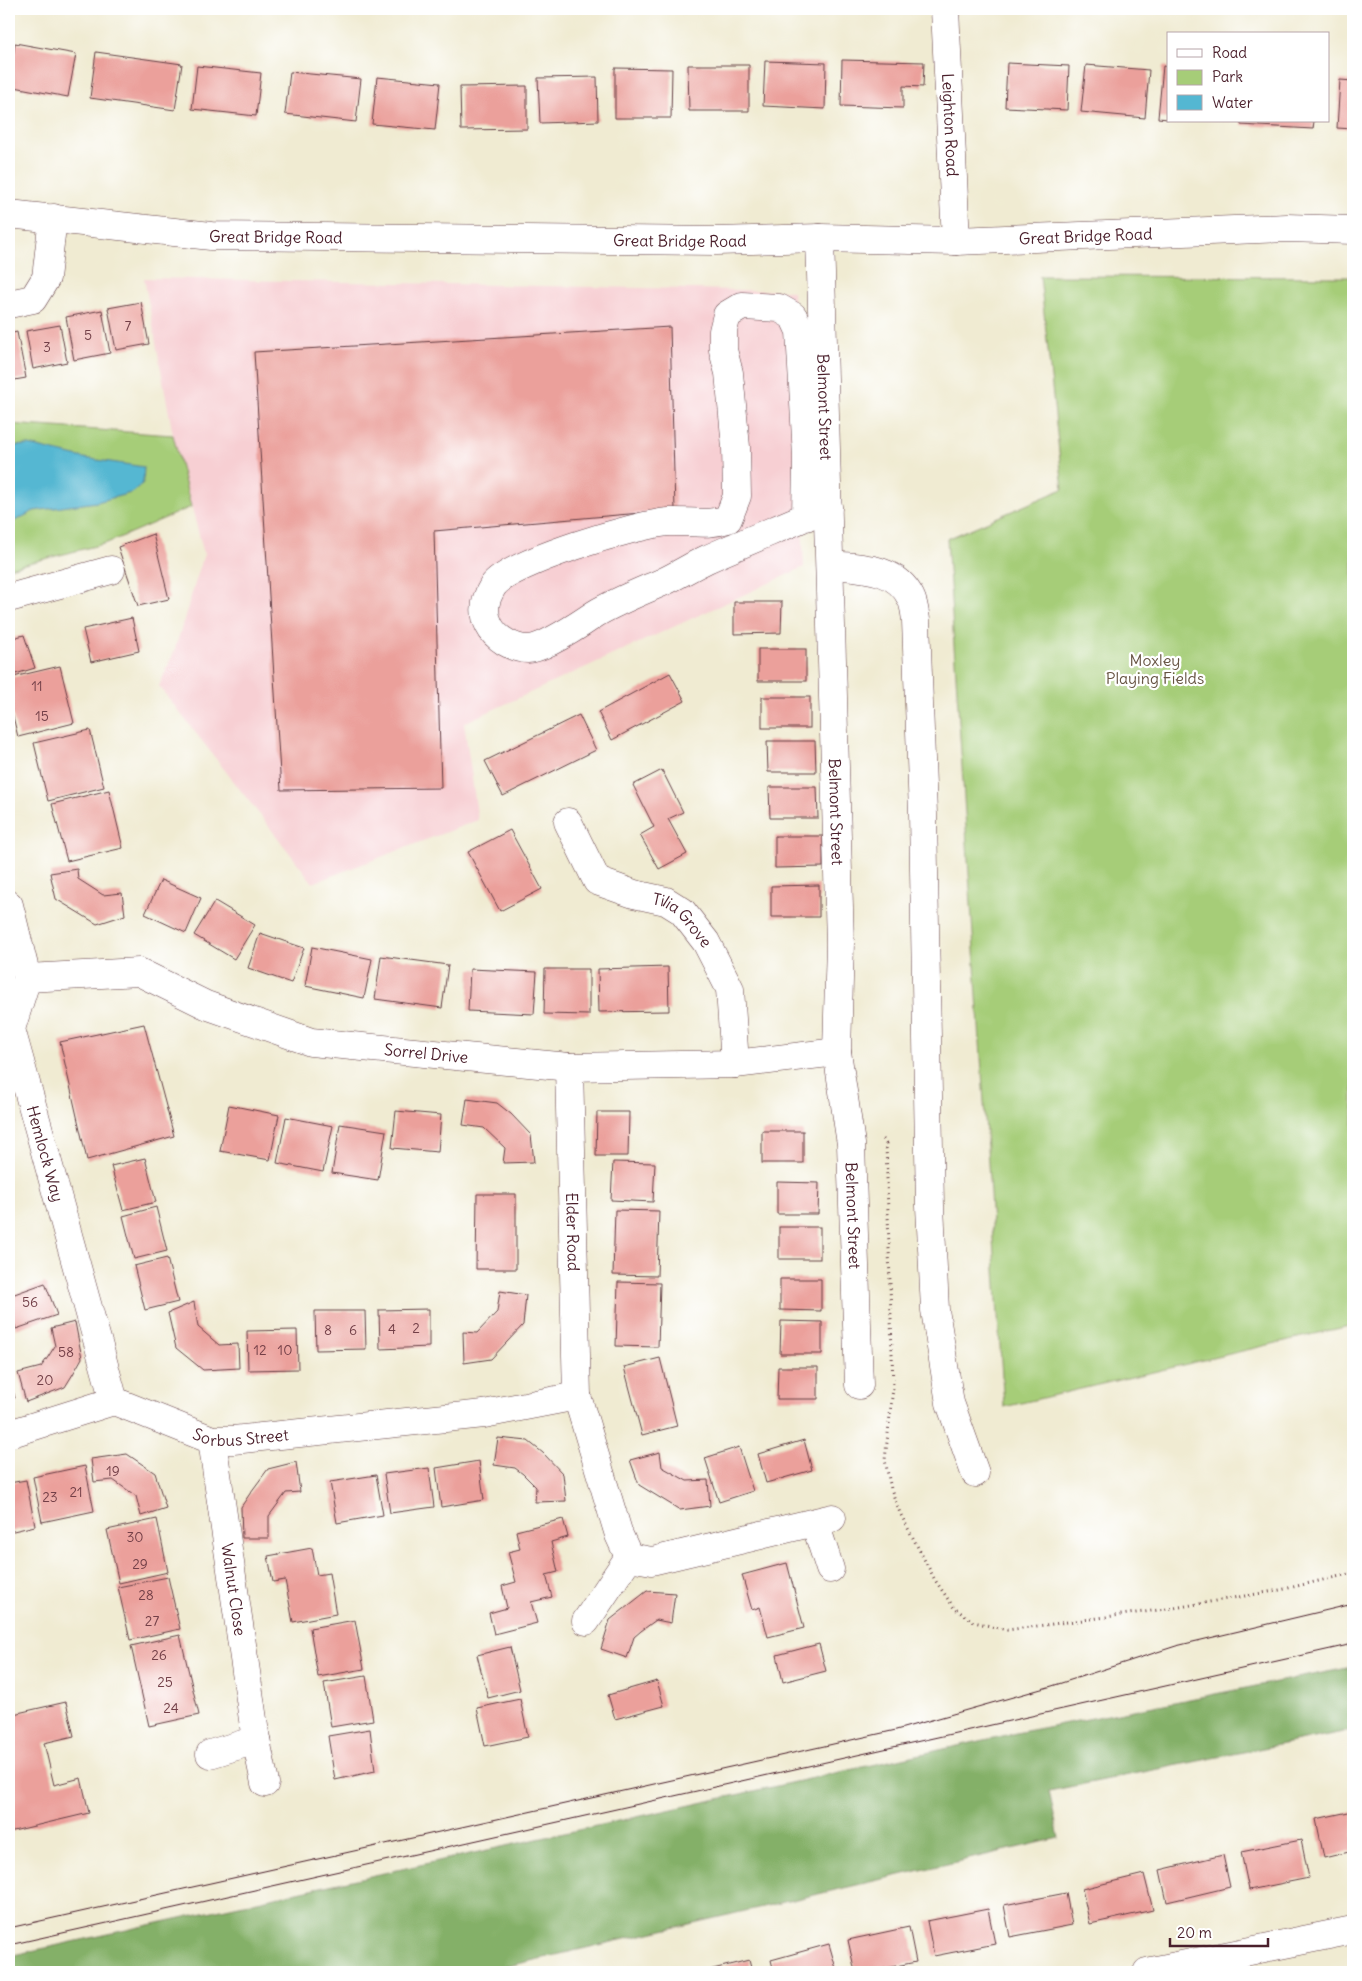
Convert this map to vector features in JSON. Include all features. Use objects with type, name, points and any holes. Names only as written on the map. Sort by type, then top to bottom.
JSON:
[{"type":"street","name":"Leighton Road","points":[[945,9],[956,241]]},
{"type":"street","name":"Great Bridge Road","points":[[9,214],[211,236],[717,241],[820,238],[956,241],[1287,228],[1353,230]]},
{"type":"street","points":[[9,304],[33,299],[46,278],[53,218]]},
{"type":"street","name":"Belmont Street","points":[[820,238],[817,512],[830,565],[840,943],[837,1052],[850,1144],[859,1385]]},
{"type":"street","points":[[742,306],[779,308],[793,316],[800,331],[807,457],[817,512],[631,595],[572,629],[529,649],[515,646],[495,636],[488,623],[484,602],[495,584],[537,562],[593,539],[619,531],[669,522],[714,524],[728,519],[736,496],[736,447],[729,373],[723,350],[723,331],[727,315],[742,306]]},
{"type":"street","points":[[830,565],[876,570],[897,579],[911,598],[916,620],[923,814],[930,1206],[935,1310],[950,1403],[975,1473]]},
{"type":"street","points":[[9,598],[111,570]]},
{"type":"street","name":"Tilia Grove","points":[[568,822],[597,881],[634,894],[666,901],[682,912],[706,942],[730,990],[735,1064]]},
{"type":"street","points":[[9,905],[27,978]]},
{"type":"street","name":"Sorrel Drive","points":[[27,978],[139,972],[206,1005],[311,1042],[569,1067],[735,1064],[837,1052]]},
{"type":"street","name":"Hemlock Way","points":[[27,978],[11,1029],[114,1401]]},
{"type":"street","name":"Elder Road","points":[[569,1067],[577,1396],[619,1535],[629,1557]]},
{"type":"street","name":"Sorbus Street","points":[[114,1401],[212,1440],[242,1440],[484,1414],[577,1396]]},
{"type":"street","points":[[9,1434],[114,1401]]},
{"type":"street","name":"Walnut Close","points":[[212,1440],[256,1740],[265,1783]]},
{"type":"street","points":[[586,1621],[629,1557],[652,1561],[823,1521],[830,1569]]},
{"type":"street","points":[[210,1754],[256,1740]]},
{"type":"street","points":[[1147,1972],[1353,1930]]},
{"type":"shaded area","points":[[144,278],[793,291],[804,567],[464,723],[478,820],[313,883],[159,686],[174,652],[204,554],[173,435]]},
{"type":"green space","name":"Moxley Playing Fields","points":[[1040,276],[1353,277],[1353,1325],[1004,1407],[947,539],[1063,489]]},
{"type":"green space","points":[[9,424],[173,435],[191,507],[107,543],[9,568]]},
{"type":"green space","points":[[1353,1667],[1353,1730],[1049,1791],[1059,1838],[483,1972],[9,1972],[9,1956],[1016,1733]]},
{"type":"water","points":[[29,445],[84,458],[144,467],[143,483],[131,493],[97,502],[34,511],[9,524],[9,446]]},
{"type":"building","points":[[15,43],[76,54],[68,97],[9,86]]},
{"type":"building","points":[[96,52],[182,64],[175,110],[90,98]]},
{"type":"building","points":[[842,60],[924,62],[923,87],[903,86],[903,108],[841,106]]},
{"type":"building","points":[[765,61],[826,63],[825,109],[763,106]]},
{"type":"building","points":[[1007,63],[1069,66],[1067,110],[1005,107]]},
{"type":"building","points":[[688,65],[749,65],[749,111],[689,111]]},
{"type":"building","points":[[1086,65],[1149,70],[1145,118],[1081,112]]},
{"type":"building","points":[[197,66],[261,73],[256,116],[192,109]]},
{"type":"building","points":[[1163,66],[1167,67],[1167,119],[1158,118]]},
{"type":"building","points":[[615,68],[672,69],[671,118],[615,118]]},
{"type":"building","points":[[290,72],[361,79],[356,122],[285,114]]},
{"type":"building","points":[[377,77],[440,83],[435,130],[372,124]]},
{"type":"building","points":[[597,77],[598,121],[540,123],[538,78]]},
{"type":"building","points":[[1340,80],[1353,81],[1353,129],[1337,128]]},
{"type":"building","points":[[527,86],[527,129],[461,130],[460,87]]},
{"type":"building","points":[[1241,122],[1314,122],[1313,129],[1241,125]]},
{"type":"building","points":[[141,302],[149,344],[116,350],[108,308]]},
{"type":"building","points":[[102,310],[110,353],[74,360],[66,317]]},
{"type":"building","points":[[60,325],[67,362],[33,369],[26,331]]},
{"type":"building","points":[[670,327],[675,510],[434,531],[441,788],[281,790],[254,352]]},
{"type":"building","points":[[17,332],[26,378],[9,381],[9,334]]},
{"type":"building","points":[[153,534],[169,599],[138,606],[118,547]]},
{"type":"building","points":[[734,602],[782,602],[781,633],[734,634]]},
{"type":"building","points":[[132,618],[139,651],[91,662],[83,629]]},
{"type":"building","points":[[24,635],[35,668],[9,676],[9,639]]},
{"type":"building","points":[[758,649],[806,649],[806,681],[758,681]]},
{"type":"building","points":[[60,666],[74,723],[18,737],[9,700],[9,678]]},
{"type":"building","points":[[670,673],[685,701],[612,740],[598,712]]},
{"type":"building","points":[[762,697],[810,697],[810,728],[762,728]]},
{"type":"building","points":[[579,715],[596,750],[503,796],[485,761]]},
{"type":"building","points":[[90,730],[104,787],[48,801],[34,743]]},
{"type":"building","points":[[767,741],[815,741],[816,772],[768,772]]},
{"type":"building","points":[[662,770],[683,812],[668,819],[687,854],[659,869],[640,835],[654,827],[633,785]]},
{"type":"building","points":[[769,787],[817,787],[818,818],[770,818]]},
{"type":"building","points":[[109,790],[123,848],[67,861],[52,804]]},
{"type":"building","points":[[510,830],[542,889],[500,911],[468,852]]},
{"type":"building","points":[[775,836],[823,836],[823,867],[775,868]]},
{"type":"building","points":[[77,869],[78,879],[103,895],[122,893],[125,915],[97,924],[56,899],[50,873]]},
{"type":"building","points":[[161,880],[201,898],[186,933],[145,914]]},
{"type":"building","points":[[819,885],[819,917],[771,917],[771,886]]},
{"type":"building","points":[[215,901],[255,925],[234,959],[194,935]]},
{"type":"building","points":[[260,933],[304,948],[291,983],[248,968]]},
{"type":"building","points":[[312,947],[372,959],[364,998],[305,986]]},
{"type":"building","points":[[381,956],[448,965],[442,1008],[375,999]]},
{"type":"building","points":[[668,967],[669,1011],[599,1012],[598,969]]},
{"type":"building","points":[[470,969],[537,972],[534,1014],[468,1011]]},
{"type":"building","points":[[545,969],[589,969],[589,1015],[544,1014]]},
{"type":"building","points":[[144,1024],[174,1136],[87,1160],[60,1042]]},
{"type":"building","points":[[467,1099],[497,1103],[511,1114],[531,1135],[534,1162],[503,1163],[505,1148],[484,1128],[463,1125]]},
{"type":"building","points":[[229,1105],[279,1115],[270,1160],[220,1151]]},
{"type":"building","points":[[396,1111],[441,1115],[438,1152],[392,1148]]},
{"type":"building","points":[[597,1112],[629,1112],[628,1156],[596,1156]]},
{"type":"building","points":[[286,1117],[333,1126],[323,1172],[277,1163]]},
{"type":"building","points":[[340,1124],[386,1131],[378,1180],[332,1173]]},
{"type":"building","points":[[762,1131],[803,1131],[803,1163],[762,1163]]},
{"type":"building","points":[[145,1158],[156,1202],[123,1210],[111,1166]]},
{"type":"building","points":[[613,1162],[655,1163],[653,1202],[611,1200]]},
{"type":"building","points":[[777,1182],[819,1183],[818,1214],[777,1214]]},
{"type":"building","points":[[477,1194],[516,1194],[516,1269],[476,1269]]},
{"type":"building","points":[[156,1207],[167,1251],[134,1259],[123,1216]]},
{"type":"building","points":[[615,1210],[659,1211],[657,1276],[613,1275]]},
{"type":"building","points":[[779,1227],[820,1227],[820,1259],[779,1259]]},
{"type":"building","points":[[167,1258],[178,1302],[145,1310],[134,1266]]},
{"type":"building","points":[[780,1279],[821,1279],[821,1311],[780,1310]]},
{"type":"building","points":[[618,1282],[660,1283],[658,1347],[616,1346]]},
{"type":"building","points":[[45,1283],[57,1315],[16,1329],[9,1308],[9,1296]]},
{"type":"building","points":[[500,1291],[526,1295],[523,1325],[491,1359],[464,1363],[463,1332],[477,1333],[497,1312]]},
{"type":"building","points":[[194,1302],[198,1327],[219,1345],[238,1344],[239,1368],[203,1370],[176,1348],[168,1313]]},
{"type":"building","points":[[429,1309],[429,1347],[380,1349],[379,1310]]},
{"type":"building","points":[[315,1311],[365,1311],[366,1349],[316,1350]]},
{"type":"building","points":[[781,1321],[822,1322],[822,1354],[780,1354]]},
{"type":"building","points":[[75,1322],[82,1358],[73,1374],[65,1387],[26,1402],[18,1373],[41,1367],[55,1346],[51,1328]]},
{"type":"building","points":[[297,1330],[298,1369],[248,1370],[247,1331]]},
{"type":"building","points":[[660,1358],[677,1426],[642,1435],[624,1367]]},
{"type":"building","points":[[778,1367],[818,1367],[818,1399],[777,1399]]},
{"type":"building","points":[[9,1376],[15,1398],[9,1400]]},
{"type":"building","points":[[498,1438],[528,1441],[543,1453],[563,1474],[566,1501],[535,1502],[536,1487],[523,1474],[515,1468],[494,1465]]},
{"type":"building","points":[[804,1440],[812,1470],[766,1483],[758,1454]]},
{"type":"building","points":[[739,1447],[753,1491],[719,1502],[705,1458]]},
{"type":"building","points":[[660,1452],[662,1467],[687,1481],[708,1480],[710,1506],[680,1510],[639,1485],[630,1460]]},
{"type":"building","points":[[127,1454],[155,1473],[166,1508],[141,1516],[136,1496],[113,1480],[94,1482],[91,1459]]},
{"type":"building","points":[[479,1461],[484,1500],[441,1507],[436,1468]]},
{"type":"building","points":[[296,1462],[300,1492],[286,1493],[269,1516],[269,1538],[242,1538],[241,1507],[251,1492],[268,1469]]},
{"type":"building","points":[[85,1466],[94,1511],[42,1522],[33,1477]]},
{"type":"building","points":[[429,1468],[434,1507],[390,1513],[384,1474]]},
{"type":"building","points":[[376,1475],[383,1515],[337,1523],[330,1482]]},
{"type":"building","points":[[26,1480],[35,1526],[9,1532],[9,1483]]},
{"type":"building","points":[[157,1519],[168,1572],[119,1583],[107,1530]]},
{"type":"building","points":[[563,1519],[568,1537],[551,1542],[558,1572],[546,1575],[552,1597],[531,1602],[537,1623],[494,1634],[489,1613],[507,1608],[502,1586],[516,1582],[508,1552],[520,1549],[516,1531]]},
{"type":"building","points":[[312,1548],[317,1575],[329,1573],[336,1614],[293,1622],[285,1580],[273,1582],[268,1556]]},
{"type":"building","points":[[787,1563],[804,1628],[768,1637],[760,1607],[752,1610],[742,1575]]},
{"type":"building","points":[[168,1577],[180,1629],[130,1640],[118,1587]]},
{"type":"building","points":[[647,1591],[675,1593],[671,1623],[656,1620],[641,1631],[634,1637],[627,1658],[601,1649],[610,1620]]},
{"type":"building","points":[[355,1620],[364,1669],[318,1677],[310,1628]]},
{"type":"building","points":[[180,1635],[199,1715],[149,1726],[131,1646]]},
{"type":"building","points":[[819,1644],[826,1671],[783,1682],[777,1655]]},
{"type":"building","points":[[510,1647],[520,1690],[488,1698],[477,1655]]},
{"type":"building","points":[[366,1676],[373,1720],[331,1727],[324,1683]]},
{"type":"building","points":[[657,1681],[664,1706],[615,1719],[608,1695]]},
{"type":"building","points":[[520,1699],[528,1737],[485,1746],[477,1708]]},
{"type":"building","points":[[66,1702],[74,1736],[44,1743],[54,1785],[81,1778],[89,1813],[9,1832],[9,1715]]},
{"type":"building","points":[[370,1729],[375,1771],[335,1780],[328,1736]]},
{"type":"building","points":[[1353,1811],[1353,1851],[1324,1858],[1316,1819]]},
{"type":"building","points":[[1301,1840],[1309,1878],[1249,1890],[1241,1852]]},
{"type":"building","points":[[1223,1855],[1230,1887],[1167,1902],[1160,1870]]},
{"type":"building","points":[[1144,1874],[1153,1910],[1090,1924],[1082,1889]]},
{"type":"building","points":[[1066,1893],[1072,1925],[1010,1937],[1004,1905]]},
{"type":"building","points":[[988,1909],[995,1944],[934,1956],[927,1921]]},
{"type":"building","points":[[909,1927],[916,1962],[866,1972],[855,1972],[848,1940]]},
{"type":"building","points":[[829,1944],[837,1972],[774,1972],[771,1960]]},
{"type":"building","points":[[749,1960],[752,1972],[701,1972]]},
{"type":"tram line","points":[[9,1928],[896,1730],[1052,1686],[1176,1646],[1353,1604]]},
{"type":"tram line","points":[[9,1945],[1353,1644]]}]
